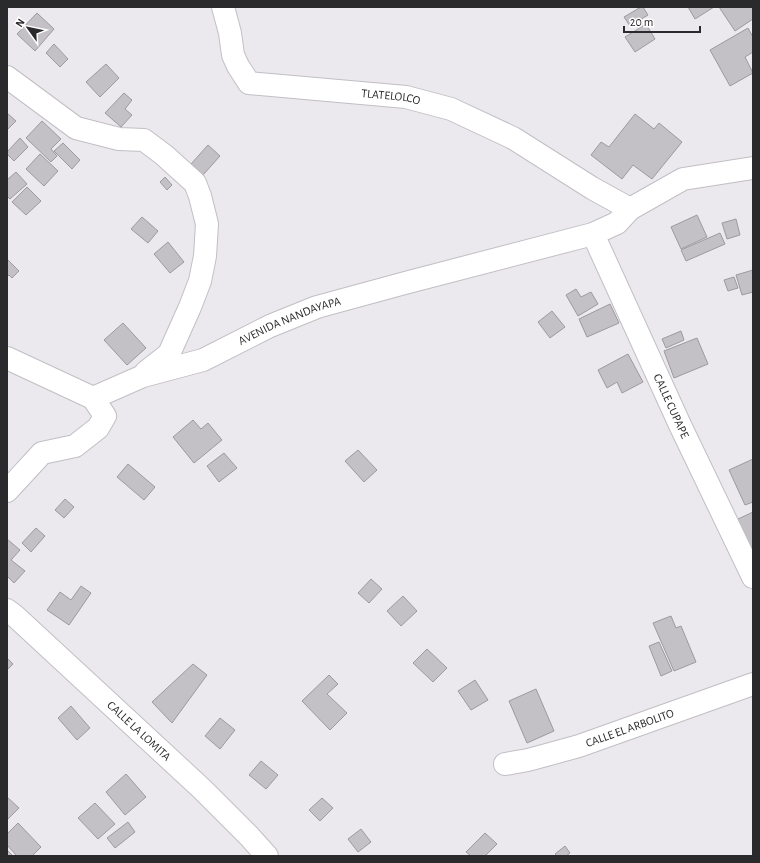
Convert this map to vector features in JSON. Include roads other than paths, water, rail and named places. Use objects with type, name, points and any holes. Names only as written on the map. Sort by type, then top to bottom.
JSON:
[{"type":"street","name":"TLATELOLCO","points":[[223,7],[233,55],[238,66],[250,83],[406,97],[451,109],[513,138],[592,188],[630,209]]},
{"type":"street","points":[[7,77],[76,128],[119,138],[144,140],[164,155],[195,183],[207,224],[205,256],[200,281],[169,354],[143,376]]},
{"type":"street","name":"AVENIDA NANDAYAPA","points":[[93,398],[143,376],[203,360],[270,326],[317,307],[405,282],[593,234],[617,223],[630,209],[683,179],[753,168]]},
{"type":"street","name":"CALLE CUPAPE","points":[[593,234],[680,425],[753,575]]},
{"type":"street","points":[[7,358],[93,398],[105,416],[98,428],[75,446],[42,453],[7,491]]},
{"type":"street","name":"CALLE LA LOMITA","points":[[7,610],[202,788],[267,856]]},
{"type":"street","name":"CALLE EL ARBOLITO","points":[[505,764],[528,760],[579,746],[753,684]]}]
